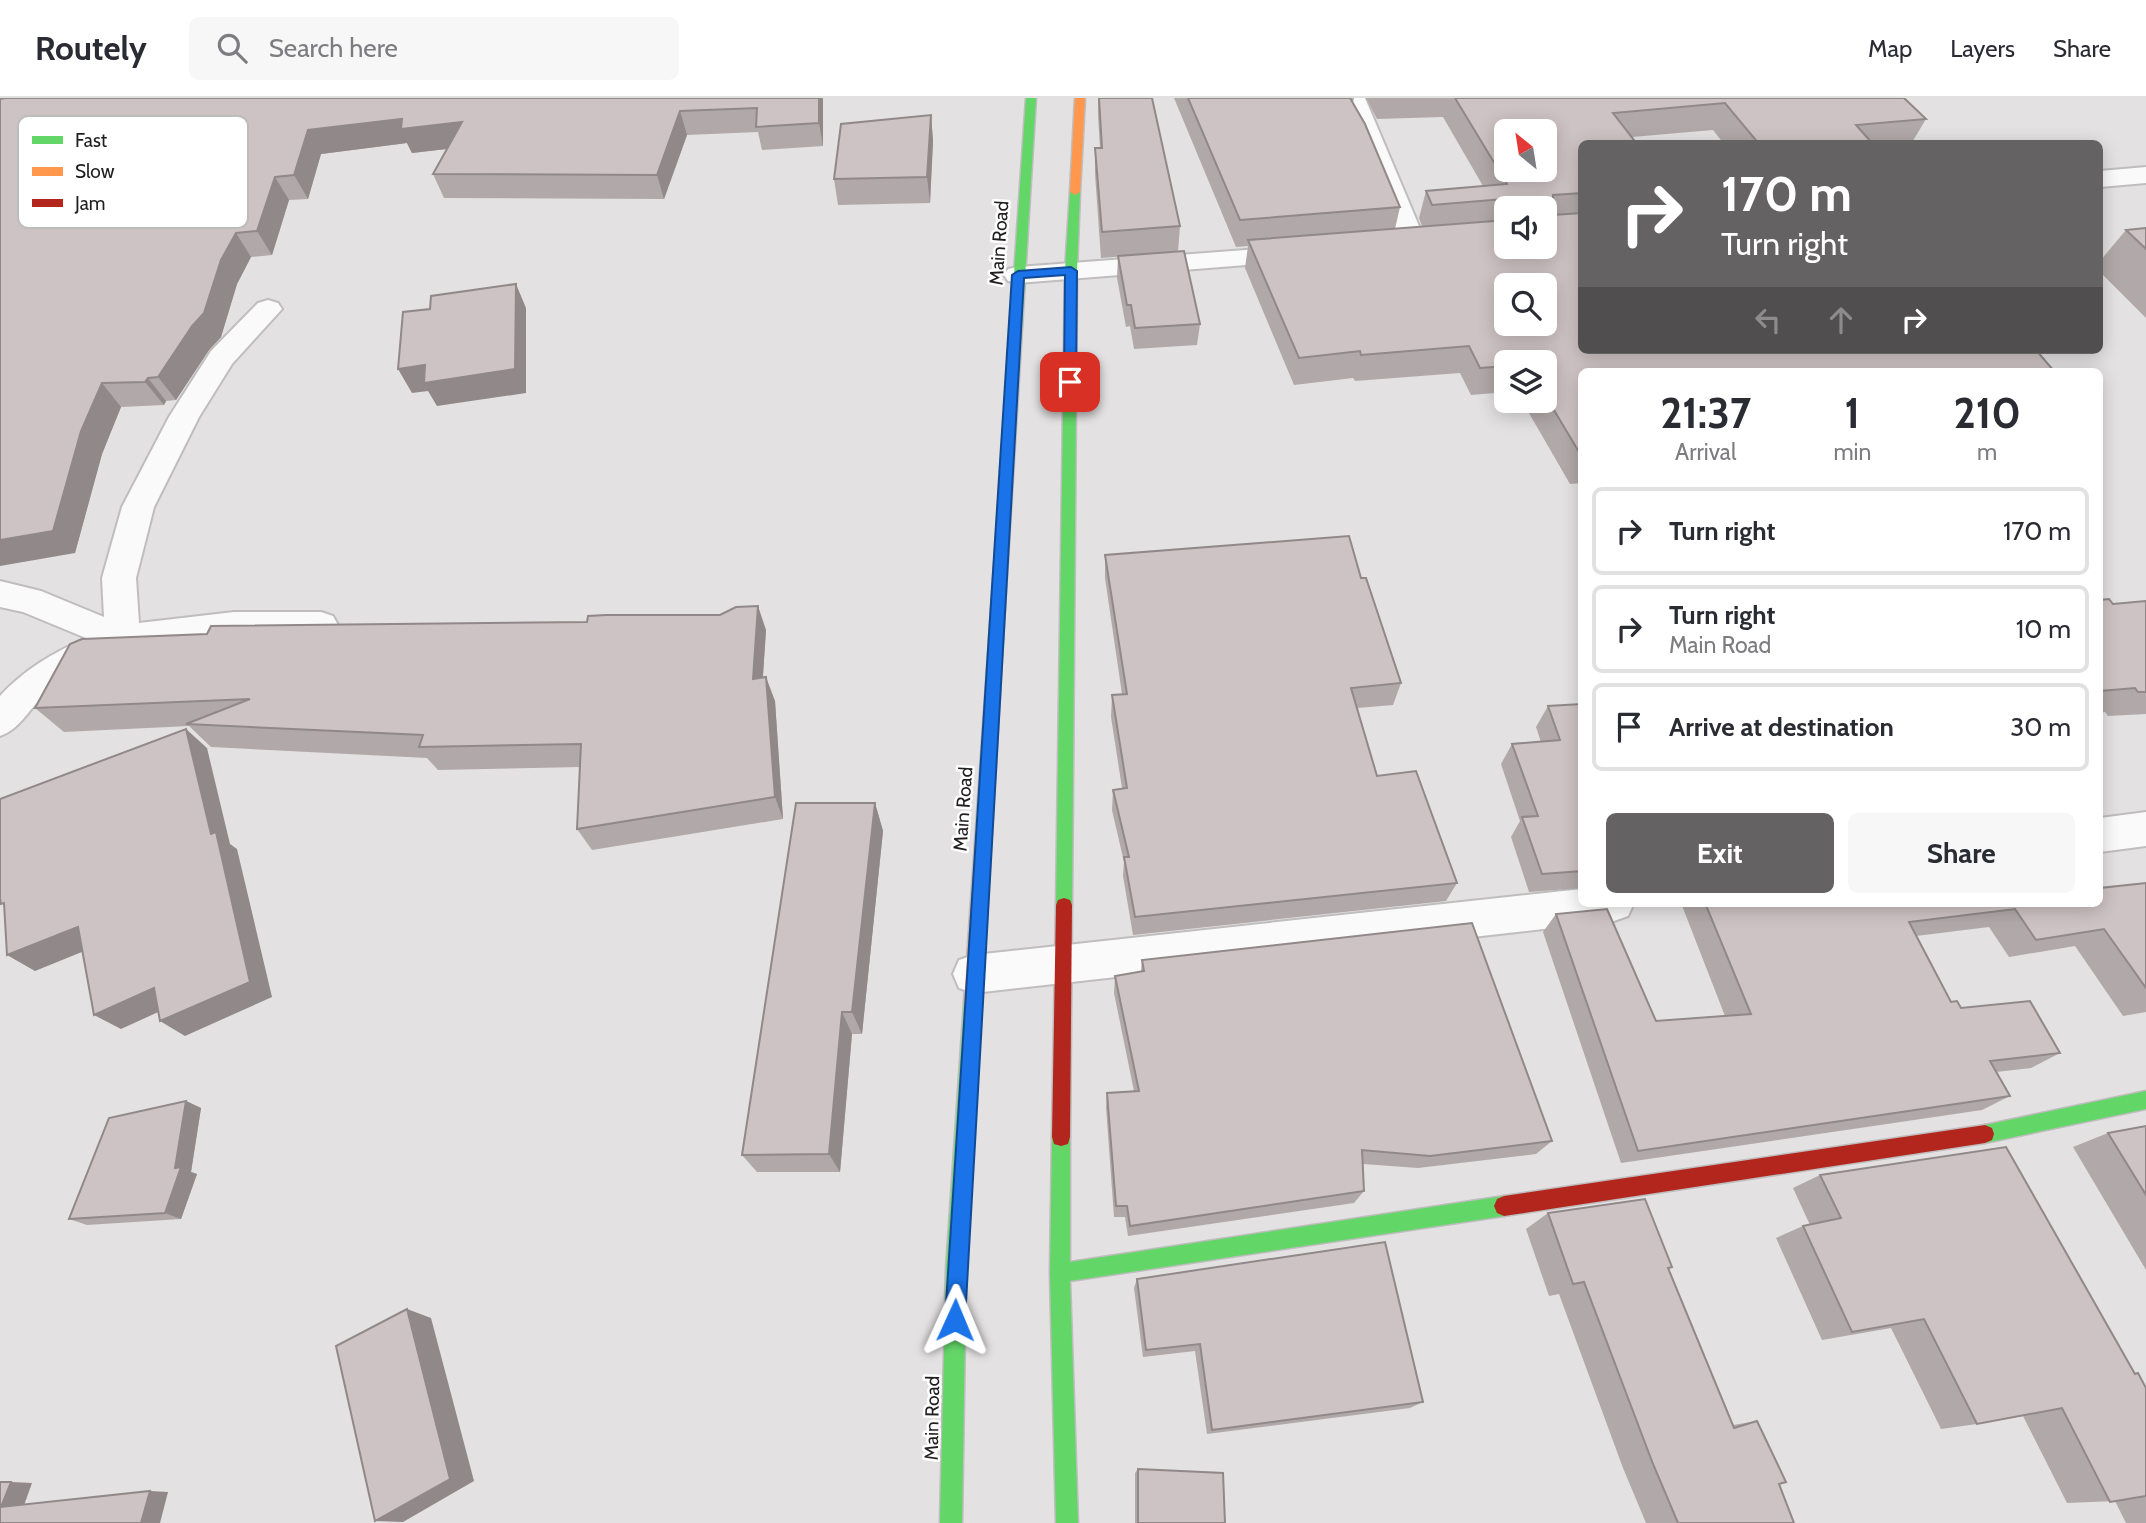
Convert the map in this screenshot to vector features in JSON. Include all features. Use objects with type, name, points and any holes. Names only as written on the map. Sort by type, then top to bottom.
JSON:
[{"type":"main road","name":"Main Road","points":[[951,1523],[956,1269],[1031,98]]},
{"type":"main road","points":[[1067,1523],[1060,1273],[1071,271],[1080,98]]},
{"type":"main road","points":[[1060,1273],[1996,1152],[2146,1100]]},
{"type":"street","points":[[1353,98],[1427,243],[1386,247]]},
{"type":"street","points":[[2103,179],[2146,175]]},
{"type":"street","points":[[1018,275],[1318,252]]},
{"type":"street","points":[[123,639],[120,578],[138,508],[184,417],[221,358],[268,309]]},
{"type":"street","points":[[0,594],[29,600],[123,639]]},
{"type":"street","points":[[0,721],[16,698],[63,664],[123,639],[211,625],[346,626]]},
{"type":"street","points":[[2103,835],[2146,830]]},
{"type":"street","points":[[974,974],[1578,907]]},
{"type":"building","points":[[819,98],[819,123],[756,127],[757,108],[680,111],[657,175],[433,174],[462,122],[401,129],[402,119],[308,130],[294,175],[275,177],[257,231],[236,233],[221,260],[204,313],[192,326],[158,377],[148,378],[145,382],[102,383],[81,431],[53,531],[0,540],[0,99]]},
{"type":"building","points":[[1099,98],[1152,98],[1180,226],[1102,232],[1095,148],[1102,148]]},
{"type":"building","points":[[1188,98],[1350,98],[1365,124],[1400,207],[1240,220]]},
{"type":"building","points":[[1455,98],[1904,98],[1926,119],[1856,125],[1869,140],[1756,140],[1725,103],[1613,113],[1634,140],[1578,140],[1578,193],[1494,196],[1494,200],[1432,205],[1426,191],[1507,184],[1506,182],[1558,182],[1558,119],[1494,119],[1494,162]]},
{"type":"building","points":[[931,115],[927,177],[834,179],[841,124]]},
{"type":"building","points":[[1578,213],[1578,354],[2039,354],[2051,368],[1578,368],[1578,450],[1556,413],[1557,350],[1494,350],[1494,367],[1480,368],[1469,346],[1361,355],[1360,351],[1299,358],[1248,240],[1494,221],[1494,259],[1557,259],[1557,215]]},
{"type":"building","points":[[2146,228],[2146,249],[2126,230]]},
{"type":"building","points":[[1184,251],[1200,324],[1135,328],[1131,305],[1127,305],[1118,256]]},
{"type":"building","points":[[516,284],[515,369],[424,383],[425,365],[398,369],[403,312],[430,309],[431,296]]},
{"type":"building","points":[[1349,536],[1361,578],[1366,578],[1401,683],[1351,688],[1377,776],[1416,771],[1457,883],[1135,917],[1124,857],[1129,857],[1113,790],[1127,788],[1112,695],[1127,694],[1105,555]]},
{"type":"building","points":[[2109,599],[2113,604],[2146,601],[2146,692],[2138,692],[2135,688],[2103,691],[2103,600]]},
{"type":"building","points":[[758,606],[753,679],[766,677],[775,797],[577,829],[581,744],[419,747],[423,735],[186,724],[250,699],[35,708],[70,644],[82,639],[207,634],[211,626],[587,622],[588,616],[720,615],[736,607]]},
{"type":"building","points":[[1578,704],[1578,871],[1542,874],[1522,817],[1538,816],[1512,744],[1560,740],[1548,706]]},
{"type":"building","points":[[186,729],[211,834],[216,832],[250,982],[160,1021],[154,988],[94,1015],[78,927],[7,955],[4,903],[1,904],[0,899],[0,799]]},
{"type":"building","points":[[796,803],[875,803],[852,1012],[842,1012],[829,1154],[742,1155]]},
{"type":"building","points":[[2146,883],[2146,988],[2104,929],[2036,940],[2015,909],[1909,922],[1951,1002],[1957,1001],[1961,1008],[2030,1001],[2060,1053],[1990,1061],[2010,1096],[1638,1151],[1556,914],[1607,909],[1656,1021],[1751,1014],[1707,907],[2103,907],[2103,888]]},
{"type":"building","points":[[1472,923],[1552,1141],[1430,1156],[1362,1150],[1364,1191],[1130,1226],[1127,1206],[1116,1206],[1107,1093],[1139,1091],[1115,976],[1144,971],[1142,960]]},
{"type":"building","points":[[186,1101],[175,1168],[181,1167],[165,1213],[69,1219],[109,1118]]},
{"type":"building","points":[[2146,1126],[2146,1195],[2108,1133]]},
{"type":"building","points":[[2006,1147],[2135,1374],[2138,1373],[2146,1388],[2146,1496],[2110,1502],[2062,1408],[1977,1424],[1924,1319],[1852,1332],[1803,1226],[1841,1218],[1820,1175]]},
{"type":"building","points":[[1645,1199],[1672,1267],[1668,1268],[1734,1428],[1757,1421],[1786,1482],[1779,1484],[1794,1523],[1678,1523],[1584,1282],[1573,1284],[1548,1213]]},
{"type":"building","points":[[1385,1242],[1423,1402],[1212,1430],[1200,1344],[1146,1350],[1137,1279]]},
{"type":"building","points":[[407,1309],[450,1479],[375,1521],[336,1346]]},
{"type":"building","points":[[1138,1469],[1223,1473],[1225,1523],[1138,1523]]},
{"type":"building","points":[[0,1482],[11,1482],[1,1507],[150,1491],[141,1523],[0,1523]]},
{"type":"traffic: fast","points":[[996,640],[1031,98]]},
{"type":"traffic: fast","points":[[1064,905],[1071,271],[1075,192]]},
{"type":"traffic: fast","points":[[951,1523],[956,1269],[973,1002]]},
{"type":"traffic: fast","points":[[1985,1134],[2146,1100]]},
{"type":"traffic: fast","points":[[1061,1137],[1060,1273],[1067,1523]]},
{"type":"traffic: fast","points":[[1060,1273],[1504,1206]]},
{"type":"traffic: slow","points":[[1075,192],[1080,98]]},
{"type":"traffic: slow","points":[[973,1002],[996,640]]},
{"type":"traffic: jam","points":[[1061,1137],[1064,905]]},
{"type":"traffic: jam","points":[[1504,1206],[1985,1134]]},
{"type":"route","points":[[955,1320],[1018,275],[1071,271],[1070,382]]}]
